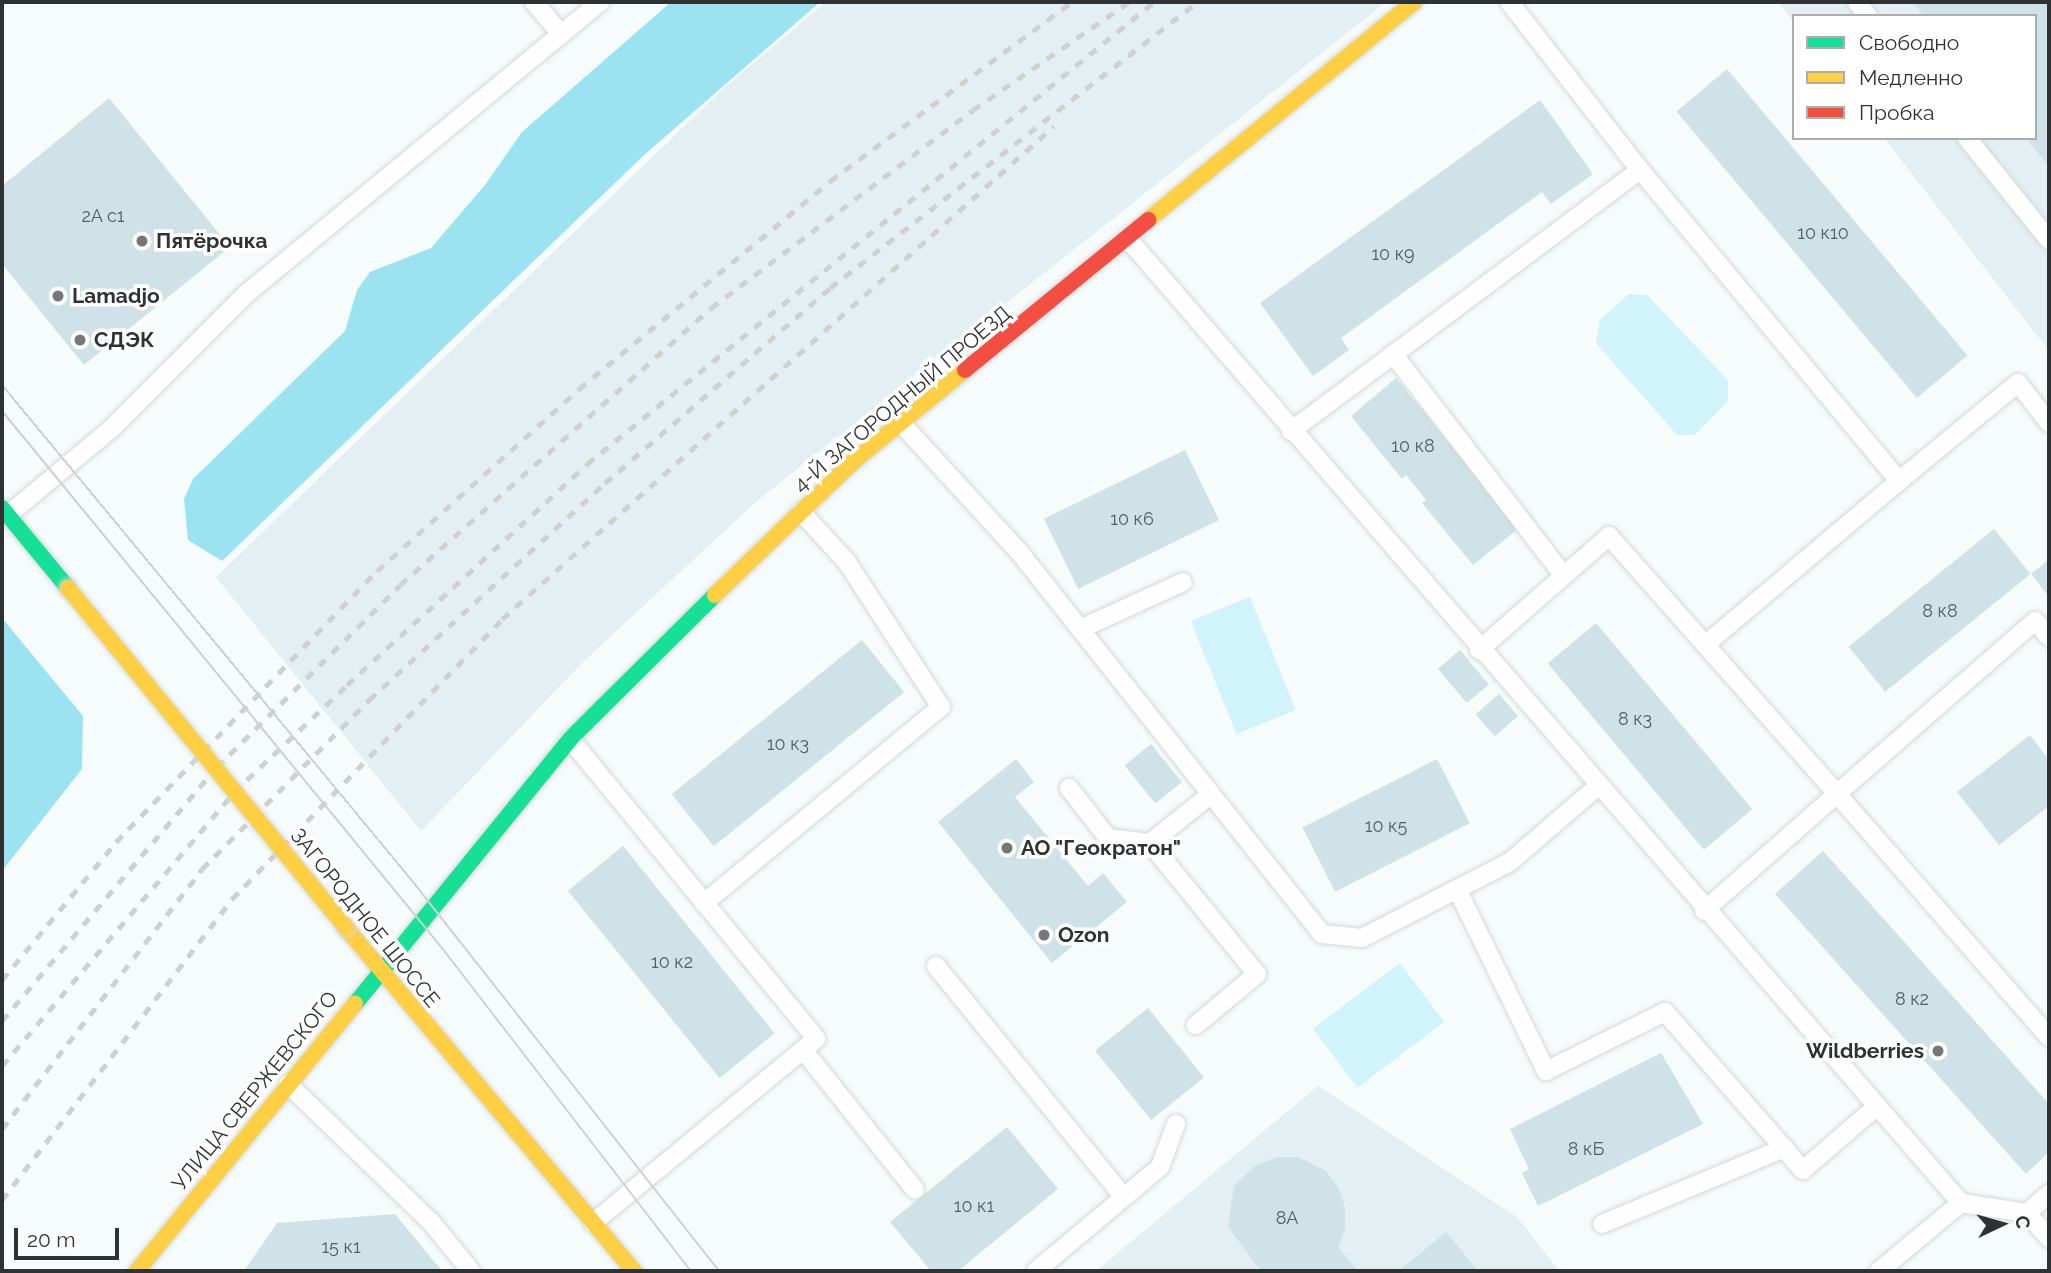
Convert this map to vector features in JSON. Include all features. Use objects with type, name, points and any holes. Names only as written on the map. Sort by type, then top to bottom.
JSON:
[{"type":"street","name":"4-Й ЗАГОРОДНЫЙ ПРОЕЗД","points":[[380,971],[570,739],[801,512],[901,423],[1414,2]]},
{"type":"street","name":"ЗАГОРОДНОЕ ШОССЕ","points":[[5,511],[380,971],[634,1271]]},
{"type":"street","name":"УЛИЦА СВЕРЖЕВСКОГО","points":[[137,1271],[380,971]]},
{"type":"lane","points":[[534,2],[561,34]]},
{"type":"lane","points":[[5,511],[111,429],[246,294],[600,2]]},
{"type":"lane","points":[[1509,2],[1640,170],[1899,481]]},
{"type":"lane","points":[[1969,140],[2049,240]]},
{"type":"lane","points":[[1291,431],[1640,170]]},
{"type":"lane","points":[[1128,239],[1704,911],[1961,1203],[2027,1213],[2049,1238]]},
{"type":"lane","points":[[1393,354],[1564,576]]},
{"type":"lane","points":[[1705,645],[2018,383],[2049,423]]},
{"type":"lane","points":[[901,423],[1020,553],[1322,934],[1362,938],[1510,862],[1597,787]]},
{"type":"lane","points":[[704,902],[941,707],[847,562],[801,512]]},
{"type":"lane","points":[[1479,650],[1609,536],[2049,1037]]},
{"type":"lane","points":[[1080,629],[1183,582]]},
{"type":"lane","points":[[1704,911],[2035,621],[2049,637]]},
{"type":"lane","points":[[570,739],[816,1040],[593,1223]]},
{"type":"lane","points":[[1069,788],[1108,838],[1150,843],[1257,974],[1196,1025]]},
{"type":"lane","points":[[1150,843],[1210,795]]},
{"type":"lane","points":[[1457,889],[1546,1071],[1665,1012],[1803,1170],[1876,1107]]},
{"type":"lane","points":[[936,965],[1124,1197]]},
{"type":"lane","points":[[803,1050],[915,1190]]},
{"type":"lane","points":[[288,1084],[431,1222],[471,1271]]},
{"type":"lane","points":[[1036,1271],[1160,1167],[1176,1124]]},
{"type":"lane","points":[[1602,1224],[1784,1148]]},
{"type":"lane","points":[[2027,1213],[2049,1194]]},
{"type":"lane","points":[[1879,1271],[1961,1203]]},
{"type":"shaded area","points":[[671,2],[820,2],[643,156],[222,561],[188,540],[184,499],[193,479],[345,331],[357,290],[370,272],[431,248],[485,185],[522,132]]},
{"type":"shaded area","points":[[826,2],[1386,2],[757,501],[584,661],[421,831],[216,577],[724,88]]},
{"type":"shaded area","points":[[1778,2],[2049,2],[2049,351],[1886,140],[2037,140],[2037,14],[1792,14],[1792,20]]},
{"type":"shaded area","points":[[1629,294],[1647,295],[1728,380],[1728,401],[1695,435],[1677,435],[1596,343],[1600,320]]},
{"type":"shaded area","points":[[1250,597],[1296,710],[1236,734],[1191,621]]},
{"type":"shaded area","points":[[2,618],[83,716],[82,769],[2,871]]},
{"type":"shaded area","points":[[1400,963],[1445,1022],[1357,1088],[1313,1029]]},
{"type":"shaded area","points":[[1318,1086],[1517,1217],[1559,1271],[1096,1271]]},
{"type":"building","points":[[1913,2],[2049,2],[2049,167],[2028,140],[2037,140],[2037,14],[1922,14]]},
{"type":"building","points":[[1727,69],[1967,356],[1917,398],[1676,111]]},
{"type":"building","points":[[109,98],[230,247],[84,365],[2,264],[2,186]]},
{"type":"building","points":[[1540,100],[1593,174],[1551,204],[1542,192],[1341,338],[1349,350],[1313,376],[1260,303]]},
{"type":"building","points":[[1396,378],[1519,528],[1473,565],[1422,503],[1426,500],[1406,475],[1402,479],[1351,416]]},
{"type":"building","points":[[1185,450],[1219,520],[1078,589],[1044,519]]},
{"type":"building","points":[[1994,529],[2031,574],[1885,692],[1849,647]]},
{"type":"building","points":[[2049,559],[2049,597],[2031,574]]},
{"type":"building","points":[[1596,623],[1752,809],[1704,850],[1548,663]]},
{"type":"building","points":[[862,640],[904,692],[714,846],[672,794]]},
{"type":"building","points":[[1460,650],[1489,684],[1467,703],[1438,669]]},
{"type":"building","points":[[1499,694],[1518,716],[1495,736],[1476,714]]},
{"type":"building","points":[[2030,735],[2049,760],[2049,806],[1999,845],[1957,792]]},
{"type":"building","points":[[1151,744],[1182,782],[1155,803],[1125,765]]},
{"type":"building","name":"АО \"Геократон\"","points":[[1016,759],[1034,782],[1015,797],[1088,886],[1103,873],[1127,902],[1052,963],[938,822]]},
{"type":"building","points":[[1437,759],[1470,823],[1335,892],[1302,828]]},
{"type":"building","points":[[623,846],[775,1033],[719,1078],[568,891]]},
{"type":"building","points":[[1823,851],[2049,1104],[2049,1152],[2026,1174],[1775,894]]},
{"type":"building","points":[[1148,1008],[1204,1077],[1151,1120],[1095,1051]]},
{"type":"building","points":[[1661,1053],[1703,1124],[1538,1206],[1522,1173],[1529,1169],[1510,1129]]},
{"type":"building","points":[[1007,1127],[1058,1189],[958,1271],[931,1271],[890,1222]]},
{"type":"building","points":[[1278,1157],[1298,1157],[1326,1171],[1338,1187],[1345,1207],[1345,1229],[1338,1247],[1358,1271],[1261,1271],[1228,1227],[1234,1186],[1256,1165]]},
{"type":"building","points":[[395,1214],[442,1271],[244,1271],[277,1223]]},
{"type":"building","points":[[1446,1232],[1478,1271],[1399,1271]]},
{"type":"tram line","points":[[2,385],[409,877],[719,1271]]},
{"type":"tram line","points":[[2,411],[442,948],[691,1271]]},
{"type":"railway","points":[[2,980],[116,842],[377,571],[579,389],[830,181],[1072,2]]},
{"type":"railway","points":[[2,1021],[217,767],[400,585],[711,308],[973,110],[1129,2]]},
{"type":"railway","points":[[2,1066],[234,792],[347,685],[587,464],[1154,2]]},
{"type":"railway","points":[[2,1129],[202,869],[369,700],[605,483],[830,288],[1198,2]]},
{"type":"railway","points":[[2,1200],[232,899],[502,619],[1054,126]]},
{"type":"traffic: fast","points":[[2,508],[68,588]]},
{"type":"traffic: fast","points":[[355,1004],[570,739],[715,595]]},
{"type":"traffic: slow","points":[[1148,220],[1414,2]]},
{"type":"traffic: slow","points":[[715,595],[854,461],[965,370]]},
{"type":"traffic: slow","points":[[68,588],[346,928]]},
{"type":"traffic: slow","points":[[346,928],[634,1271]]},
{"type":"traffic: slow","points":[[137,1271],[355,1004]]},
{"type":"traffic: jam","points":[[965,370],[1148,220]]},
{"type":"place","name":"Пятёрочка","points":[[142,241]]},
{"type":"place","name":"Lamadjo","points":[[58,296]]},
{"type":"place","name":"СДЭК","points":[[80,340]]},
{"type":"place","name":"АО \"Геократон\"","points":[[1007,848]]},
{"type":"place","name":"Ozon","points":[[1044,935]]},
{"type":"place","name":"Wildberries","points":[[1938,1051]]}]
